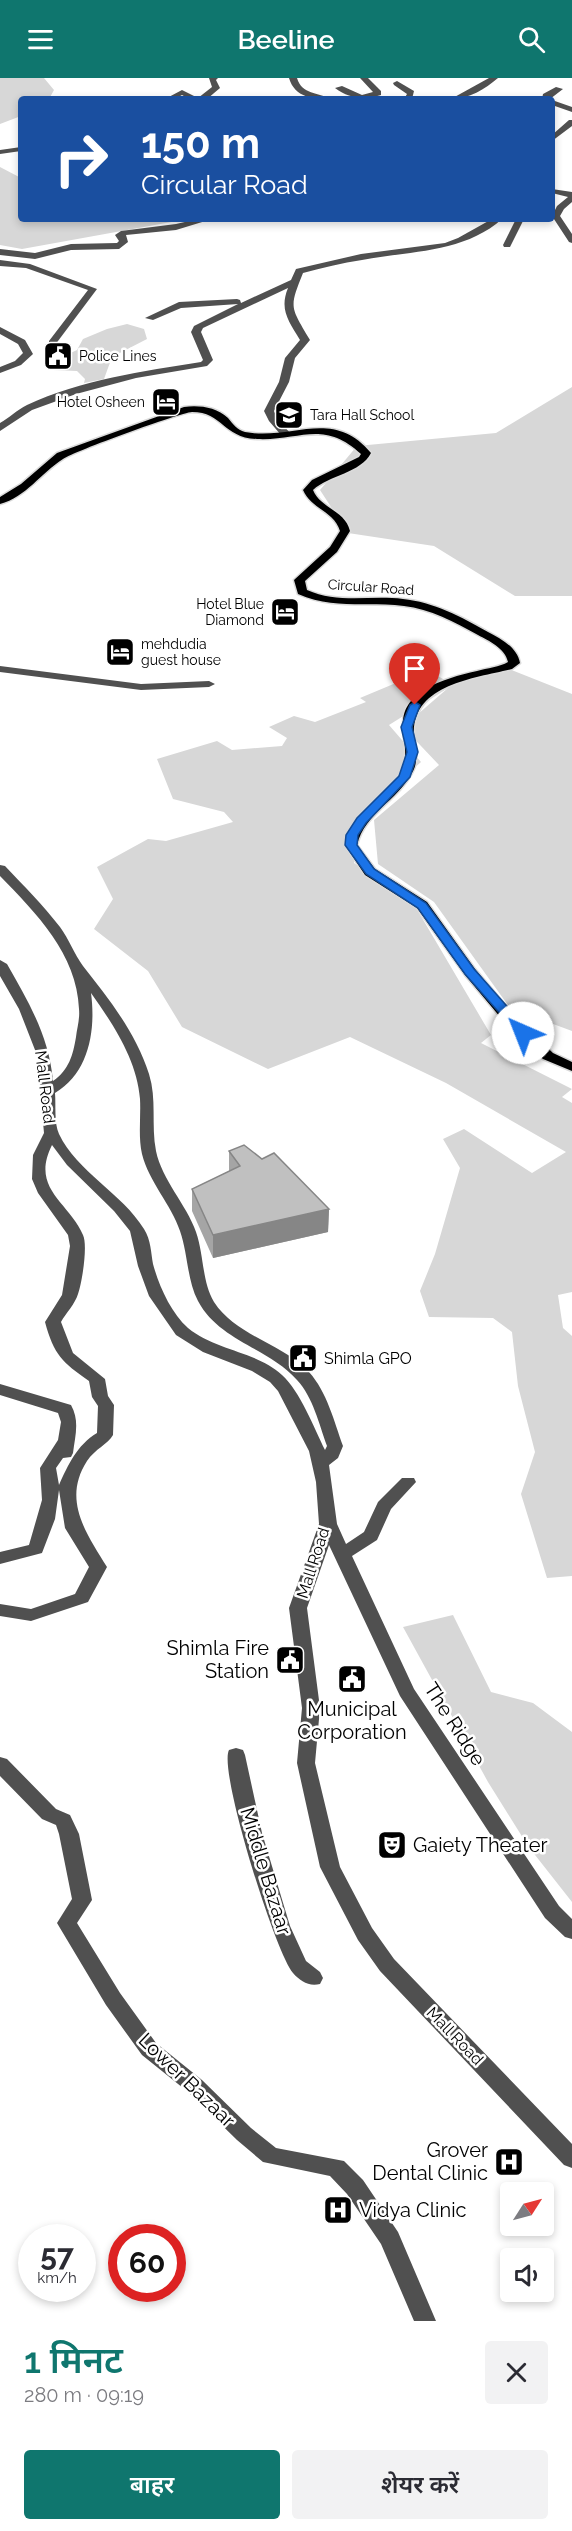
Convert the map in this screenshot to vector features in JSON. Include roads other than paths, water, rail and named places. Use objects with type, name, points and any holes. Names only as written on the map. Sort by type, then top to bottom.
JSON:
[{"type":"main road","name":"Circular Road","points":[[0,501],[21,491],[50,462],[61,455],[184,410],[196,409],[215,414],[240,434],[256,435],[312,430],[342,435],[356,442],[366,453],[363,459],[310,486],[309,495],[341,519],[345,532],[340,543],[299,580],[302,592],[321,599],[409,603],[426,607],[487,636],[506,648],[514,658],[514,663],[508,667],[440,685],[429,690],[415,705],[407,727],[412,752],[404,777],[361,821],[352,835],[351,845],[370,872],[422,905],[470,972],[511,1021],[548,1056],[572,1067]]},
{"type":"street","points":[[207,96],[216,87],[212,80],[214,78]]},
{"type":"street","points":[[293,78],[295,88],[299,92],[315,96]]},
{"type":"street","points":[[364,78],[378,93],[369,96]]},
{"type":"street","points":[[462,96],[494,78]]},
{"type":"street","points":[[396,83],[409,90],[410,96]]},
{"type":"street","points":[[339,88],[358,96]]},
{"type":"street","points":[[546,96],[559,89]]},
{"type":"street","points":[[175,96],[182,92],[189,96]]},
{"type":"street","points":[[555,103],[572,110]]},
{"type":"street","points":[[555,136],[572,122]]},
{"type":"street","points":[[0,152],[18,149]]},
{"type":"street","points":[[555,192],[572,196]]},
{"type":"street","points":[[572,196],[560,208],[556,216],[572,240]]},
{"type":"street","points":[[0,252],[35,256],[82,245],[119,246],[124,242],[119,235],[124,233],[176,227],[196,222]]},
{"type":"street","points":[[285,433],[272,419],[269,411],[286,377],[290,358],[305,340],[288,308],[287,301],[300,271],[361,257],[446,245],[461,240],[493,222]]},
{"type":"street","points":[[507,245],[518,222]]},
{"type":"street","points":[[0,263],[27,266],[93,289],[52,342]]},
{"type":"street","points":[[0,428],[29,408],[73,392],[135,375],[204,364],[208,360],[196,332],[199,326],[296,281]]},
{"type":"street","points":[[150,318],[179,305],[223,304],[260,297]]},
{"type":"street","points":[[0,330],[22,342],[28,354],[18,363],[0,370]]},
{"type":"street","points":[[0,669],[141,687],[209,684]]},
{"type":"street","points":[[0,869],[43,913],[75,964],[93,984],[140,1067],[147,1091],[147,1141],[152,1162],[188,1231],[205,1299],[217,1315],[282,1359],[307,1381],[335,1446],[332,1454],[320,1463]]},
{"type":"street","name":"Mall Road","points":[[0,964],[27,1009],[44,1055],[51,1133],[72,1162],[137,1230],[141,1238],[146,1266],[157,1296],[182,1331],[209,1348],[258,1367],[276,1378],[285,1389],[317,1451],[324,1482],[328,1524],[298,1608],[311,1708],[306,1764],[330,1867],[365,1934],[387,1965],[572,2159]]},
{"type":"street","points":[[46,1092],[64,1082],[74,1071],[82,1042],[86,1008],[75,964]]},
{"type":"street","points":[[0,1610],[31,1615],[82,1598],[98,1567],[74,1528],[67,1486],[72,1473],[92,1443],[105,1435],[108,1422],[106,1405],[100,1397],[97,1379],[75,1364],[67,1355],[57,1338],[53,1322],[70,1295],[78,1246],[76,1235],[45,1193],[39,1179],[40,1155],[51,1133]]},
{"type":"street","points":[[0,1389],[65,1409],[69,1422],[65,1457],[72,1473]]},
{"type":"street","points":[[0,1558],[36,1549],[46,1525],[53,1491],[48,1468],[65,1443]]},
{"type":"street","points":[[342,1554],[370,1536],[384,1506],[408,1482]]},
{"type":"street","name":"The Ridge","points":[[328,1524],[406,1691],[552,1912],[572,1931]]},
{"type":"street","name":"Middle Bazaar","points":[[236,1755],[252,1833],[280,1926],[299,1966],[313,1978]]},
{"type":"street","name":"Lower Bazaar","points":[[0,1764],[50,1814],[63,1821],[69,1834],[82,1900],[68,1923],[107,1991],[149,2049],[195,2086],[244,2134],[271,2156],[336,2168],[355,2187],[390,2239],[425,2321]]},
{"type":"place","name":"Police Lines","points":[[58,356]]},
{"type":"place","name":"Hotel Osheen","points":[[166,402]]},
{"type":"place","name":"Tara Hall School","points":[[289,415]]},
{"type":"place","name":"Hotel Blue Diamond","points":[[285,612]]},
{"type":"place","name":"mehdudia guest house","points":[[120,652]]},
{"type":"place","name":"Shimla GPO","points":[[303,1358]]},
{"type":"place","name":"Shimla Fire Station","points":[[290,1660]]},
{"type":"place","name":"Municipal Corporation","points":[[352,1679]]},
{"type":"place","name":"Gaiety Theater","points":[[392,1845]]},
{"type":"place","name":"Grover Dental Clinic","points":[[509,2162]]},
{"type":"place","name":"Vidya Clinic","points":[[338,2210]]}]
